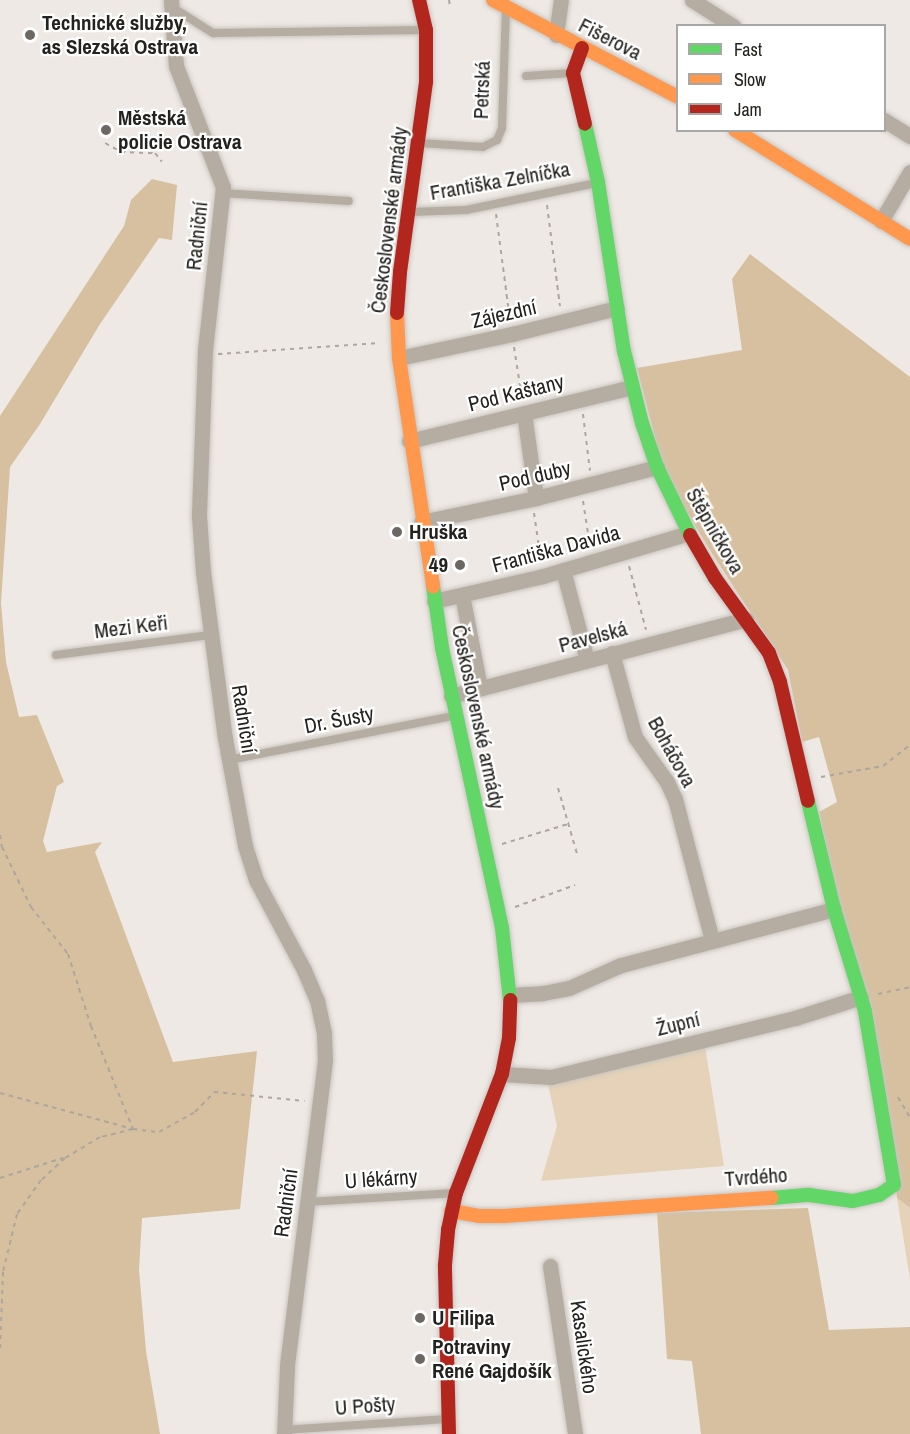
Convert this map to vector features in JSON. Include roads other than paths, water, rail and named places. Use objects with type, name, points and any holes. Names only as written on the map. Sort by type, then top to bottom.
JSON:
[{"type":"street","name":"Československé armády","points":[[419,0],[426,30],[426,143],[409,212],[398,292],[399,358],[409,441],[434,601],[455,716],[502,928],[510,994],[508,1038],[502,1074],[451,1211],[445,1265],[449,1434]]},
{"type":"street","points":[[555,35],[561,0]]},
{"type":"street","points":[[692,0],[730,24]]},
{"type":"street","name":"Fišerova","points":[[497,2],[555,35],[676,96]]},
{"type":"street","name":"Radniční","points":[[171,3],[173,36],[181,82],[219,171],[222,194],[205,350],[199,516],[210,635],[229,760],[255,880],[317,1000],[325,1051],[287,1366],[284,1432]]},
{"type":"street","points":[[573,73],[582,48]]},
{"type":"street","name":"Štěpničkova","points":[[573,73],[598,182],[617,308],[632,387],[657,467],[689,533],[715,578],[769,653],[780,682],[834,909],[868,1022]]},
{"type":"street","points":[[886,121],[910,136]]},
{"type":"street","points":[[738,132],[910,239]]},
{"type":"street","points":[[881,221],[910,172]]},
{"type":"street","name":"Zájezdní","points":[[399,358],[512,334],[617,308]]},
{"type":"street","name":"Pod Kaštany","points":[[409,441],[632,387]]},
{"type":"street","points":[[524,413],[534,498]]},
{"type":"street","name":"Pod duby","points":[[421,522],[534,498],[657,467]]},
{"type":"street","name":"Františka Davida","points":[[434,601],[543,576],[689,533]]},
{"type":"street","points":[[563,570],[588,660]]},
{"type":"street","points":[[462,595],[480,688]]},
{"type":"street","name":"Pavelská","points":[[451,696],[746,619]]},
{"type":"street","name":"Boháčova","points":[[612,653],[635,737],[667,782],[675,798],[712,940]]},
{"type":"street","points":[[510,994],[543,993],[569,988],[621,965],[834,909]]},
{"type":"street","name":"Župní","points":[[502,1074],[551,1077],[795,1018],[861,997]]},
{"type":"street","name":"Tvrdého","points":[[451,1211],[478,1216],[504,1216],[809,1195],[853,1200],[887,1191],[894,1185],[868,1022]]},
{"type":"street","name":"Kasalického","points":[[550,1266],[575,1434]]},
{"type":"lane","name":"Petrská","points":[[426,143],[483,147],[497,140],[502,128],[497,2]]},
{"type":"lane","points":[[171,3],[213,33],[426,30]]},
{"type":"lane","points":[[525,76],[573,73]]},
{"type":"lane","name":"Františka Zelníčka","points":[[409,212],[466,210],[598,182]]},
{"type":"lane","points":[[222,194],[349,201]]},
{"type":"lane","name":"Mezi Keři","points":[[56,655],[210,635]]},
{"type":"lane","name":"Dr. Šusty","points":[[229,760],[455,716]]},
{"type":"lane","name":"U lékárny","points":[[307,1202],[456,1193]]},
{"type":"lane","name":"U Pošty","points":[[284,1432],[448,1419]]},
{"type":"place","name":"Technické služby, as Slezská Ostrava","points":[[30,35]]},
{"type":"place","name":"Městská policie Ostrava","points":[[106,130]]},
{"type":"place","name":"Hruška","points":[[397,532]]},
{"type":"place","name":"49","points":[[460,565]]},
{"type":"place","name":"U Filipa","points":[[420,1318]]},
{"type":"place","name":"Potraviny René Gajdošík","points":[[420,1359]]}]
